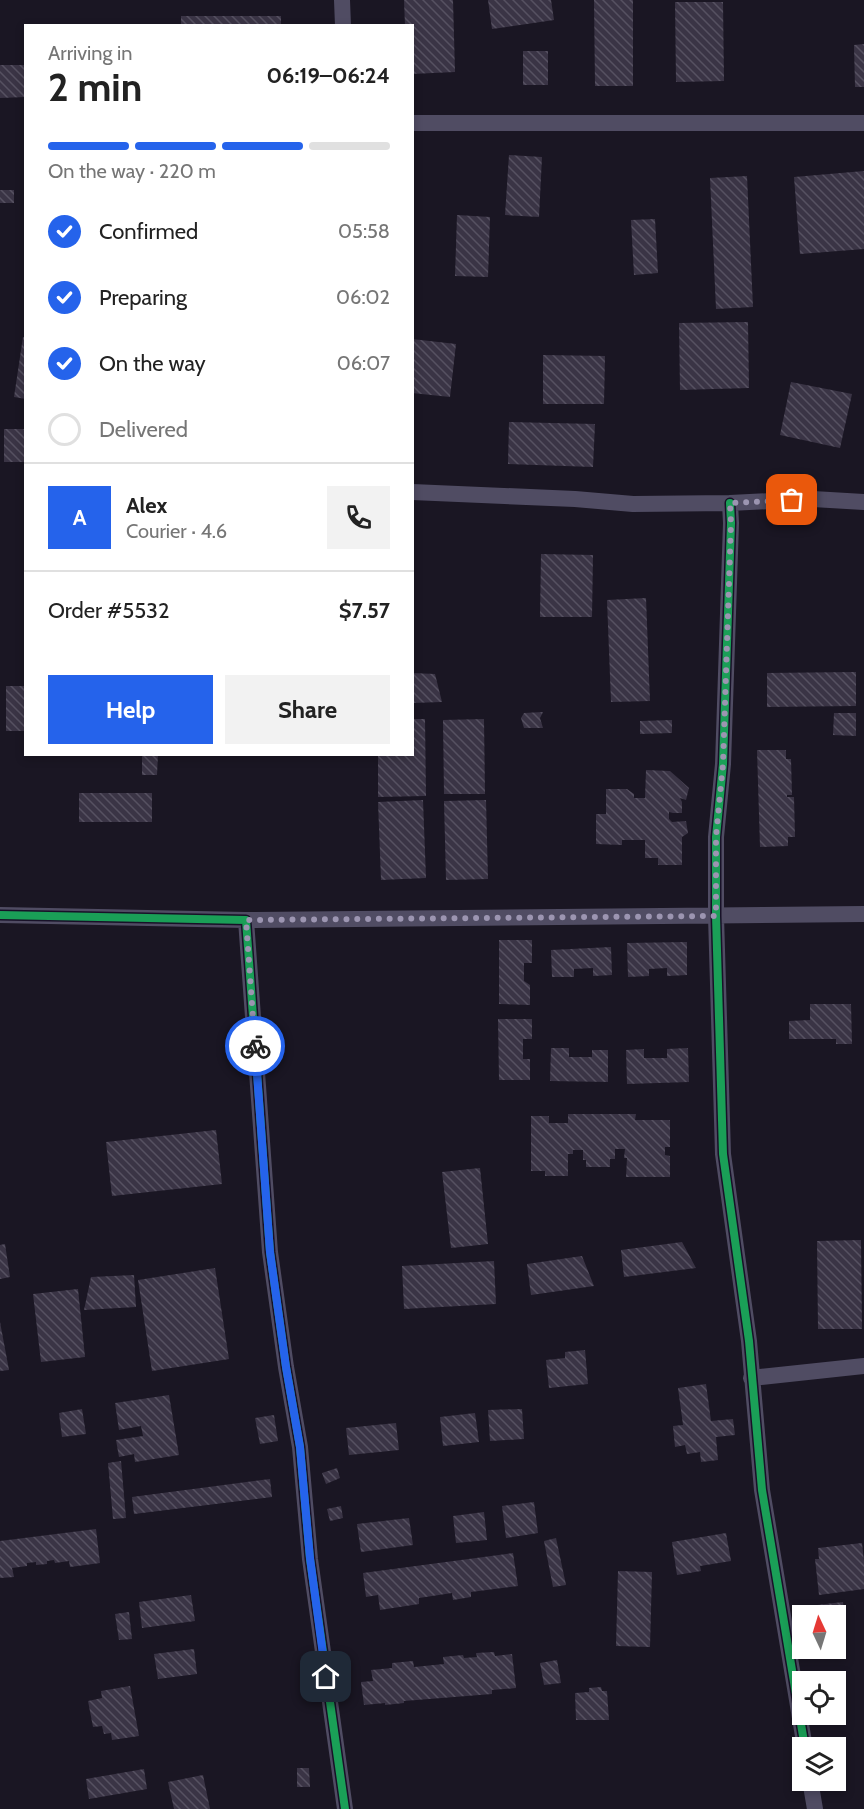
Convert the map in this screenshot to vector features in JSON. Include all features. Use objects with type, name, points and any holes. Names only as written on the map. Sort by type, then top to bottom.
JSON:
[{"type":"street","points":[[342,0],[343,24]]},
{"type":"street","points":[[414,123],[864,123]]},
{"type":"street","points":[[414,492],[575,499],[633,504],[813,499],[864,502]]},
{"type":"street","points":[[730,503],[723,764],[716,837],[723,1154],[749,1341],[762,1490],[803,1737]]},
{"type":"street","points":[[0,915],[246,920],[864,914]]},
{"type":"street","points":[[246,920],[270,1252],[300,1447],[310,1558],[345,1809]]},
{"type":"street","points":[[751,1378],[864,1365]]},
{"type":"street","points":[[812,1791],[815,1809]]},
{"type":"building","points":[[404,0],[453,0],[455,72],[414,74],[414,24],[405,24]]},
{"type":"building","points":[[488,0],[551,0],[554,20],[492,29]]},
{"type":"building","points":[[594,0],[633,0],[633,86],[595,86]]},
{"type":"building","points":[[675,2],[723,2],[724,81],[676,82]]},
{"type":"building","points":[[181,16],[281,16],[281,24],[181,24]]},
{"type":"building","points":[[864,44],[864,87],[855,87],[854,45]]},
{"type":"building","points":[[523,51],[548,51],[548,85],[523,85]]},
{"type":"building","points":[[0,65],[24,65],[24,97],[0,98]]},
{"type":"building","points":[[509,155],[542,157],[539,217],[505,215]]},
{"type":"building","points":[[864,171],[864,249],[800,254],[794,177]]},
{"type":"building","points":[[747,176],[753,307],[716,309],[710,178]]},
{"type":"building","points":[[0,190],[14,190],[14,203],[0,203]]},
{"type":"building","points":[[457,215],[490,217],[488,277],[455,276]]},
{"type":"building","points":[[655,219],[658,273],[634,275],[631,220]]},
{"type":"building","points":[[748,322],[749,388],[680,390],[679,323]]},
{"type":"building","points":[[23,337],[24,337],[24,399],[14,397]]},
{"type":"building","points":[[414,339],[456,344],[450,397],[414,393]]},
{"type":"building","points":[[543,355],[605,356],[604,404],[543,404]]},
{"type":"building","points":[[791,382],[852,394],[840,448],[780,435]]},
{"type":"building","points":[[509,422],[595,424],[593,467],[508,464]]},
{"type":"building","points":[[4,429],[24,429],[24,462],[4,462]]},
{"type":"building","points":[[541,554],[593,555],[592,617],[540,617]]},
{"type":"building","points":[[646,598],[650,701],[611,702],[607,600]]},
{"type":"building","points":[[856,672],[856,706],[767,707],[767,673]]},
{"type":"building","points":[[414,673],[435,674],[442,702],[414,703]]},
{"type":"building","points":[[6,686],[24,686],[24,731],[6,731]]},
{"type":"building","points":[[543,712],[540,718],[543,728],[524,728],[521,718],[524,713]]},
{"type":"building","points":[[834,713],[856,713],[856,736],[833,735]]},
{"type":"building","points":[[414,719],[425,719],[426,796],[378,797],[378,756],[414,756]]},
{"type":"building","points":[[484,719],[485,794],[444,794],[443,720]]},
{"type":"building","points":[[672,720],[672,733],[640,734],[640,721]]},
{"type":"building","points":[[757,750],[786,750],[786,759],[791,759],[792,795],[787,795],[787,797],[794,797],[795,837],[788,837],[788,846],[760,847]]},
{"type":"building","points":[[142,756],[158,756],[157,775],[142,775]]},
{"type":"building","points":[[646,770],[670,771],[689,788],[686,800],[680,798],[682,813],[669,812],[669,819],[672,822],[686,821],[688,833],[682,837],[682,865],[658,865],[658,858],[645,858],[645,840],[622,840],[622,845],[596,844],[596,814],[606,814],[606,789],[627,789],[634,794],[634,798],[645,798]]},
{"type":"building","points":[[79,793],[152,793],[152,822],[79,822]]},
{"type":"building","points":[[423,800],[426,878],[381,880],[378,802]]},
{"type":"building","points":[[486,800],[488,879],[446,880],[444,801]]},
{"type":"building","points":[[499,940],[532,940],[532,963],[524,963],[524,981],[530,985],[530,1005],[499,1004]]},
{"type":"building","points":[[687,942],[687,975],[667,976],[667,968],[649,969],[649,976],[628,977],[627,943]]},
{"type":"building","points":[[611,947],[612,975],[593,976],[593,968],[574,969],[574,977],[552,977],[551,950]]},
{"type":"building","points":[[810,1004],[851,1004],[852,1044],[836,1044],[836,1039],[789,1039],[789,1021],[810,1020]]},
{"type":"building","points":[[498,1019],[532,1019],[532,1039],[523,1039],[523,1059],[530,1059],[530,1080],[499,1080]]},
{"type":"building","points":[[551,1048],[569,1048],[569,1057],[592,1057],[592,1050],[608,1050],[608,1082],[550,1081]]},
{"type":"building","points":[[688,1048],[689,1082],[627,1084],[626,1050],[644,1049],[644,1058],[667,1058],[667,1049]]},
{"type":"building","points":[[568,1114],[636,1114],[635,1120],[670,1120],[670,1147],[665,1147],[665,1155],[670,1156],[670,1177],[626,1177],[625,1149],[615,1149],[615,1159],[610,1159],[610,1167],[586,1167],[583,1150],[573,1150],[573,1154],[568,1154],[568,1176],[545,1176],[545,1171],[531,1171],[531,1116],[549,1116],[549,1123],[568,1123]]},
{"type":"building","points":[[216,1130],[222,1184],[112,1196],[106,1142]]},
{"type":"building","points":[[480,1168],[488,1244],[451,1248],[442,1172]]},
{"type":"building","points":[[861,1240],[862,1329],[818,1329],[817,1241]]},
{"type":"building","points":[[682,1242],[696,1268],[624,1277],[621,1250]]},
{"type":"building","points":[[5,1244],[10,1277],[0,1279],[0,1245]]},
{"type":"building","points":[[582,1256],[594,1286],[531,1295],[527,1264]]},
{"type":"building","points":[[494,1261],[496,1304],[404,1309],[402,1266]]},
{"type":"building","points":[[215,1268],[229,1359],[152,1371],[138,1280]]},
{"type":"building","points":[[134,1275],[136,1307],[84,1310],[91,1277]]},
{"type":"building","points":[[78,1289],[85,1357],[41,1362],[33,1294]]},
{"type":"building","points":[[0,1322],[9,1370],[0,1371]]},
{"type":"building","points":[[585,1350],[588,1384],[549,1388],[546,1360],[565,1358],[565,1352]]},
{"type":"building","points":[[706,1384],[711,1421],[733,1419],[735,1435],[716,1437],[718,1460],[701,1462],[700,1452],[687,1454],[685,1445],[675,1447],[673,1426],[683,1425],[678,1388]]},
{"type":"building","points":[[169,1395],[179,1455],[135,1462],[134,1454],[119,1457],[116,1440],[143,1436],[141,1426],[119,1430],[115,1403]]},
{"type":"building","points":[[82,1409],[86,1434],[62,1437],[59,1413]]},
{"type":"building","points":[[522,1409],[524,1439],[490,1441],[488,1410]]},
{"type":"building","points":[[475,1413],[479,1442],[443,1446],[440,1417]]},
{"type":"building","points":[[274,1415],[278,1441],[260,1444],[255,1418]]},
{"type":"building","points":[[396,1423],[399,1450],[349,1455],[346,1428]]},
{"type":"building","points":[[121,1461],[126,1518],[113,1519],[108,1463]]},
{"type":"building","points":[[337,1468],[340,1478],[326,1484],[322,1473]]},
{"type":"building","points":[[270,1479],[272,1497],[134,1514],[132,1497]]},
{"type":"building","points":[[534,1502],[538,1533],[506,1538],[502,1506]]},
{"type":"building","points":[[341,1506],[343,1518],[330,1521],[327,1509]]},
{"type":"building","points":[[484,1512],[487,1540],[456,1543],[453,1516]]},
{"type":"building","points":[[409,1518],[413,1545],[361,1552],[357,1524]]},
{"type":"building","points":[[96,1529],[100,1563],[70,1567],[69,1561],[55,1563],[54,1560],[47,1561],[47,1564],[36,1565],[36,1562],[27,1563],[27,1566],[12,1568],[14,1577],[0,1578],[0,1541]]},
{"type":"building","points":[[726,1533],[731,1561],[700,1566],[701,1571],[677,1575],[672,1542]]},
{"type":"building","points":[[556,1538],[566,1585],[553,1587],[544,1541]]},
{"type":"building","points":[[862,1543],[864,1589],[819,1595],[815,1559],[819,1559],[818,1548]]},
{"type":"building","points":[[513,1553],[518,1586],[471,1592],[471,1597],[453,1600],[452,1593],[419,1598],[419,1604],[380,1610],[378,1595],[366,1597],[363,1573]]},
{"type":"building","points":[[618,1571],[652,1572],[650,1647],[616,1646]]},
{"type":"building","points":[[191,1595],[195,1621],[142,1628],[139,1602]]},
{"type":"building","points":[[843,1602],[843,1605],[817,1605]]},
{"type":"building","points":[[129,1612],[132,1639],[119,1640],[115,1614]]},
{"type":"building","points":[[194,1649],[197,1674],[158,1679],[154,1654]]},
{"type":"building","points":[[494,1652],[495,1656],[512,1654],[516,1688],[492,1690],[492,1694],[364,1705],[361,1682],[373,1681],[371,1670],[392,1668],[392,1663],[413,1661],[414,1667],[444,1664],[443,1657],[463,1655],[464,1658],[477,1657],[476,1653]]},
{"type":"building","points":[[557,1660],[561,1683],[544,1685],[540,1663]]},
{"type":"building","points":[[130,1686],[139,1736],[112,1740],[111,1733],[104,1734],[102,1726],[93,1727],[88,1701],[102,1698],[101,1691]]},
{"type":"building","points":[[601,1687],[602,1691],[607,1691],[609,1720],[576,1720],[575,1693],[589,1692],[589,1688]]},
{"type":"building","points":[[297,1768],[309,1768],[310,1787],[297,1787]]},
{"type":"building","points":[[144,1769],[147,1789],[89,1799],[86,1779]]},
{"type":"building","points":[[203,1775],[210,1809],[174,1809],[168,1782]]},
{"type":"cycle path","points":[[730,503],[723,764],[716,837],[723,1154],[749,1341],[762,1490],[803,1737]]},
{"type":"cycle path","points":[[0,915],[246,920],[270,1252],[300,1447],[310,1559],[345,1809]]},
{"type":"way so far","points":[[255,1046],[246,920],[716,916],[716,837],[723,764],[730,503],[792,500]]},
{"type":"route","points":[[255,1046],[270,1252],[300,1447],[310,1558],[326,1677]]}]
